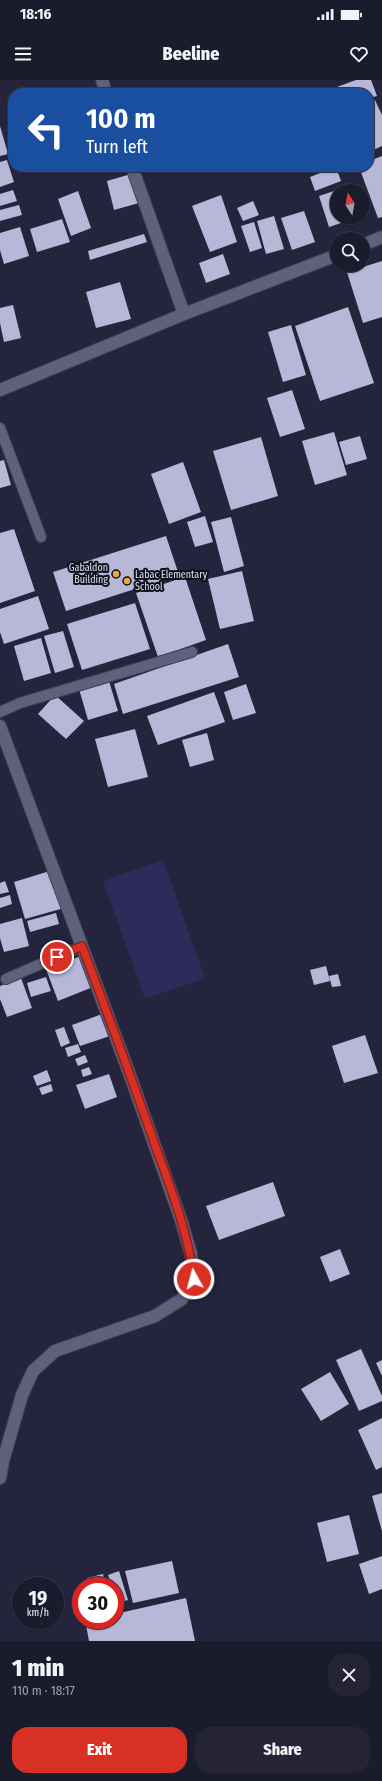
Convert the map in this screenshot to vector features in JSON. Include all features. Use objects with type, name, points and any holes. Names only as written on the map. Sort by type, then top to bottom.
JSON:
[{"type":"street","points":[[134,172],[184,314]]},
{"type":"street","points":[[370,241],[382,237]]},
{"type":"street","points":[[0,390],[184,314],[330,258]]},
{"type":"street","points":[[0,726],[131,1078],[181,1220],[191,1254],[194,1279],[182,1299],[155,1316],[55,1352],[33,1370],[22,1395],[3,1461],[0,1478]]},
{"type":"lane","points":[[0,428],[41,537]]},
{"type":"lane","points":[[0,712],[20,703],[192,652]]},
{"type":"lane","points":[[6,979],[82,946]]},
{"type":"shaded area","points":[[163,860],[205,978],[145,999],[103,881]]},
{"type":"building","points":[[356,80],[371,80],[374,88],[337,88]]},
{"type":"building","points":[[374,88],[377,96],[374,97]]},
{"type":"building","points":[[374,100],[382,115],[382,146],[374,150]]},
{"type":"building","points":[[0,126],[8,154],[0,156]]},
{"type":"building","points":[[382,156],[382,217],[378,218],[370,197],[370,184],[365,184],[361,172],[374,172],[374,159]]},
{"type":"building","points":[[7,160],[8,172],[11,172],[14,182],[0,187],[0,162]]},
{"type":"building","points":[[323,172],[338,172],[341,181],[315,191],[310,177]]},
{"type":"building","points":[[131,174],[139,203],[114,210],[107,181]]},
{"type":"building","points":[[13,190],[17,201],[0,206],[0,194]]},
{"type":"building","points":[[78,191],[91,228],[71,236],[58,199]]},
{"type":"building","points":[[330,192],[330,224],[338,224],[329,227],[319,196]]},
{"type":"building","points":[[221,195],[237,242],[210,252],[192,206]]},
{"type":"building","points":[[253,201],[259,215],[243,221],[237,208]]},
{"type":"building","points":[[19,205],[22,215],[0,221],[0,210]]},
{"type":"building","points":[[304,211],[315,242],[292,250],[281,218]]},
{"type":"building","points":[[274,216],[284,249],[266,254],[257,221]]},
{"type":"building","points":[[62,219],[70,242],[37,252],[30,229]]},
{"type":"building","points":[[254,222],[262,248],[250,252],[241,226]]},
{"type":"building","points":[[20,227],[29,256],[4,264],[0,250],[0,233]]},
{"type":"building","points":[[144,234],[147,242],[90,260],[88,251]]},
{"type":"building","points":[[223,254],[230,274],[206,283],[199,263]]},
{"type":"building","points":[[382,261],[382,317],[363,323],[347,272],[370,272],[370,265]]},
{"type":"building","points":[[120,282],[131,319],[96,328],[86,292]]},
{"type":"building","points":[[13,305],[21,338],[4,342],[0,323],[0,308]]},
{"type":"building","points":[[348,307],[374,383],[320,401],[295,326]]},
{"type":"building","points":[[291,325],[306,375],[283,382],[268,332]]},
{"type":"building","points":[[292,390],[305,429],[280,437],[267,398]]},
{"type":"building","points":[[334,432],[347,475],[315,485],[302,441]]},
{"type":"building","points":[[360,436],[367,459],[346,465],[339,442]]},
{"type":"building","points":[[261,437],[278,496],[231,510],[213,451]]},
{"type":"building","points":[[4,460],[11,485],[0,488],[0,461]]},
{"type":"building","points":[[183,462],[201,512],[169,524],[151,474]]},
{"type":"building","points":[[205,516],[213,542],[195,547],[187,522]]},
{"type":"building","points":[[231,517],[244,566],[224,572],[211,522]]},
{"type":"building","points":[[14,529],[35,591],[0,603],[0,533]]},
{"type":"building","name":"Gabaldon Building","points":[[166,536],[179,575],[66,611],[53,572]]},
{"type":"building","points":[[242,571],[254,621],[220,629],[208,579]]},
{"type":"building","points":[[185,577],[206,640],[158,657],[136,593]]},
{"type":"building","points":[[38,596],[49,629],[4,644],[0,632],[0,609]]},
{"type":"building","points":[[135,603],[150,649],[82,670],[67,624]]},
{"type":"building","points":[[63,631],[74,667],[55,673],[44,636]]},
{"type":"building","points":[[41,638],[51,673],[24,681],[14,646]]},
{"type":"building","points":[[228,644],[239,677],[123,714],[114,684]]},
{"type":"building","points":[[109,681],[118,711],[88,720],[79,689]]},
{"type":"building","points":[[246,684],[256,713],[233,720],[224,692]]},
{"type":"building","points":[[214,692],[225,722],[158,745],[147,716]]},
{"type":"building","points":[[55,695],[84,721],[66,739],[38,714]]},
{"type":"building","points":[[135,729],[148,777],[108,787],[95,739]]},
{"type":"building","points":[[207,733],[214,760],[190,767],[182,740]]},
{"type":"building","points":[[53,870],[64,908],[25,919],[14,882]]},
{"type":"building","points":[[5,881],[9,892],[0,894],[0,883]]},
{"type":"building","points":[[10,895],[12,904],[0,908],[0,898]]},
{"type":"building","points":[[56,913],[59,924],[30,932],[27,921]]},
{"type":"building","points":[[22,918],[29,946],[4,952],[0,938],[0,924]]},
{"type":"building","points":[[81,956],[93,987],[58,1001],[46,969]]},
{"type":"building","points":[[326,966],[330,981],[314,985],[310,970]]},
{"type":"building","points":[[338,974],[341,986],[332,987],[329,976]]},
{"type":"building","points":[[46,977],[51,991],[31,997],[27,983]]},
{"type":"building","points":[[21,978],[32,1008],[7,1017],[0,999],[0,986]]},
{"type":"building","points":[[105,1013],[113,1035],[80,1046],[72,1025]]},
{"type":"building","points":[[64,1027],[70,1043],[61,1047],[55,1030]]},
{"type":"building","points":[[365,1035],[378,1073],[344,1083],[332,1046]]},
{"type":"building","points":[[78,1044],[81,1052],[68,1057],[65,1048]]},
{"type":"building","points":[[85,1055],[88,1062],[78,1066],[75,1059]]},
{"type":"building","points":[[89,1067],[92,1074],[83,1077],[81,1070]]},
{"type":"building","points":[[47,1070],[51,1081],[37,1086],[33,1076]]},
{"type":"building","points":[[109,1074],[117,1097],[85,1109],[76,1085]]},
{"type":"building","points":[[51,1084],[53,1091],[42,1095],[39,1088]]},
{"type":"building","points":[[273,1182],[285,1216],[219,1240],[206,1206]]},
{"type":"building","points":[[340,1249],[350,1274],[330,1282],[320,1257]]},
{"type":"building","points":[[361,1349],[382,1396],[382,1401],[359,1411],[336,1360]]},
{"type":"building","points":[[382,1360],[382,1376],[376,1363]]},
{"type":"building","points":[[330,1372],[349,1404],[321,1421],[301,1389]]},
{"type":"building","points":[[382,1418],[382,1467],[376,1470],[358,1430]]},
{"type":"building","points":[[382,1493],[382,1531],[372,1496]]},
{"type":"building","points":[[349,1515],[359,1554],[327,1562],[317,1523]]},
{"type":"building","points":[[382,1556],[382,1589],[369,1594],[359,1564]]},
{"type":"building","points":[[172,1561],[179,1593],[133,1603],[125,1571]]},
{"type":"building","points":[[119,1571],[121,1577],[109,1577],[108,1575]]},
{"type":"building","points":[[103,1574],[104,1577],[91,1577]]},
{"type":"building","points":[[124,1587],[128,1600],[124,1601]]},
{"type":"building","points":[[186,1598],[195,1641],[89,1641],[87,1629],[124,1629],[124,1612]]},
{"type":"place","name":"Gabaldon Building","points":[[116,574]]},
{"type":"place","name":"Labac Elementary School","points":[[127,581]]},
{"type":"route","points":[[57,957],[82,946],[131,1078],[181,1220],[191,1254],[194,1279]]}]
